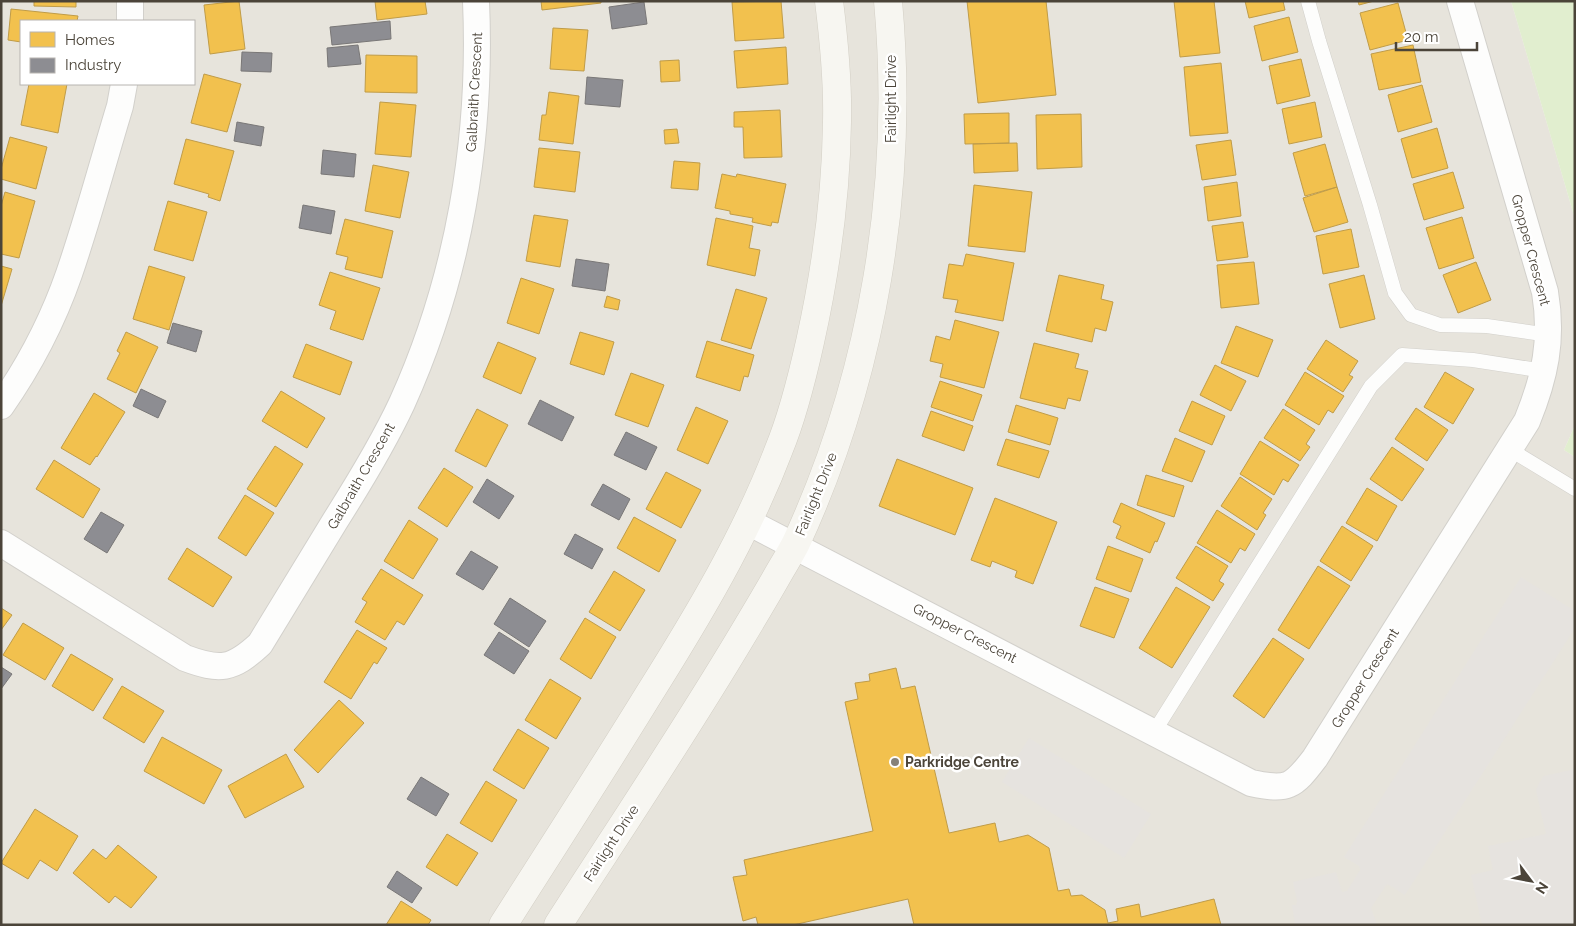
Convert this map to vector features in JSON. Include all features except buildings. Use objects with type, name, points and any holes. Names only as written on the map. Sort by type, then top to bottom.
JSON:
[{"type":"main road","points":[[503,925],[664,670],[723,570],[748,522],[780,447],[794,406],[817,314],[834,194],[838,120],[835,52],[829,1]]},
{"type":"main road","name":"Fairlight Drive","points":[[558,925],[720,673],[795,546],[826,473],[864,344],[880,260],[886,216],[892,119],[888,1]]},
{"type":"main road","points":[[581,925],[591,902],[607,875],[624,822]]},
{"type":"street","points":[[130,1],[130,20]]},
{"type":"street","name":"Galbraith Crescent","points":[[1,543],[185,658],[206,666],[227,666],[244,658],[260,644],[364,475],[383,440],[420,359],[436,314],[459,232],[473,140],[478,41],[476,1]]},
{"type":"street","name":"Gropper Crescent","points":[[748,522],[1251,783],[1272,788],[1290,786],[1303,774],[1315,758],[1527,421],[1544,370],[1549,335],[1545,292],[1460,1]]},
{"type":"street","points":[[1,406],[42,336],[57,306],[69,274],[120,106],[124,85]]},
{"type":"lane","points":[[1308,1],[1395,293],[1411,315],[1440,325],[1487,326],[1549,335]]},
{"type":"lane","points":[[1154,732],[1371,386],[1402,355],[1473,360],[1544,370]]},
{"type":"lane","points":[[1509,449],[1575,489]]},
{"type":"shaded area","points":[[1,1],[1511,1],[1575,219],[1575,425],[1564,450],[1575,457],[1575,925],[1,925]]},
{"type":"shaded area","points":[[1521,577],[1575,611],[1575,628],[1405,895],[1387,884],[1371,908],[1377,925],[1295,925],[1292,905],[1296,905],[1297,901],[1293,882],[1336,872],[1342,892],[1347,891],[1360,870],[1359,866],[1344,857]]},
{"type":"shaded area","points":[[1029,738],[1151,814],[1124,858],[1002,782]]},
{"type":"shaded area","points":[[1575,769],[1575,925],[1482,925],[1471,875],[1493,870],[1488,846],[1546,834],[1536,790],[1539,783],[1544,776]]},
{"type":"green space","points":[[1511,1],[1575,1],[1575,219]]},
{"type":"green space","points":[[1575,425],[1575,457],[1564,450]]},
{"type":"place","name":"Parkridge Centre","points":[[895,762]]}]
